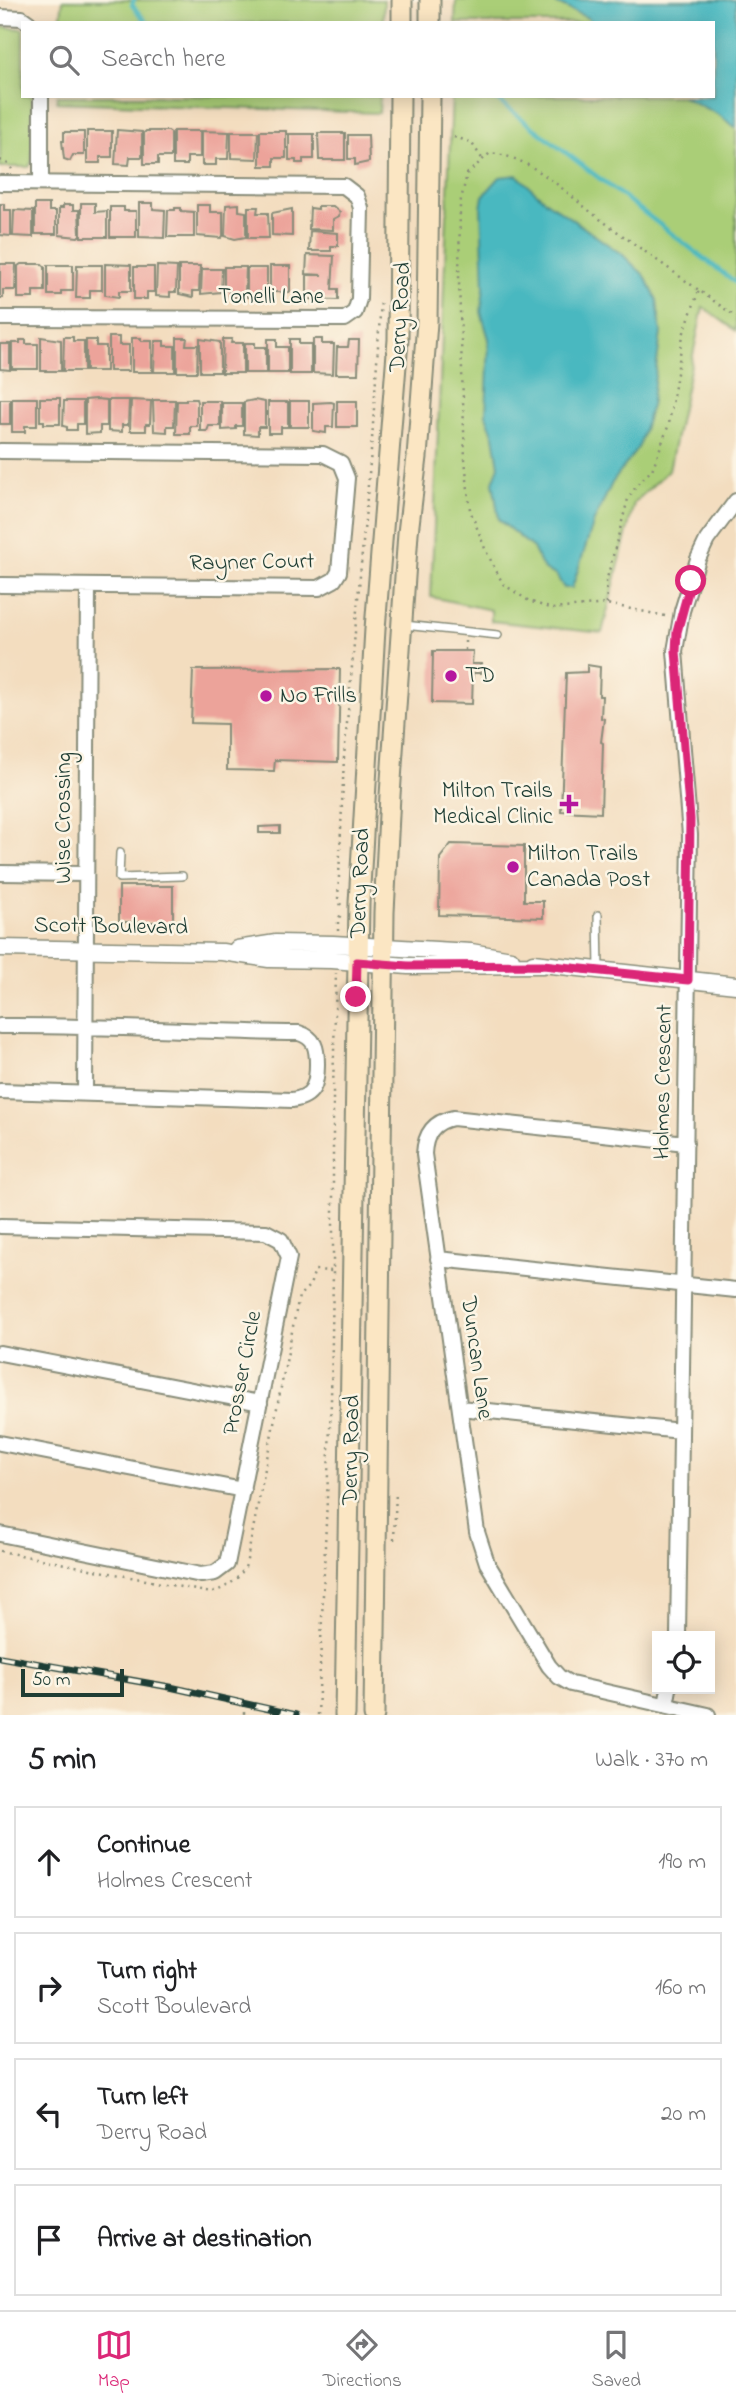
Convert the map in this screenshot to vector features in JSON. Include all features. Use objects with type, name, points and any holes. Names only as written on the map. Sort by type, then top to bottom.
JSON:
[{"type":"main road","points":[[402,0],[402,21]]},
{"type":"main road","points":[[430,0],[430,21]]},
{"type":"main road","name":"Derry Road","points":[[345,1715],[357,954],[375,629],[398,340],[400,98]]},
{"type":"main road","name":"Derry Road","points":[[374,1715],[383,956],[390,795],[408,533],[417,457],[427,322],[430,98]]},
{"type":"street","points":[[0,17],[22,18],[26,21]]},
{"type":"street","points":[[41,98],[41,183]]},
{"type":"street","name":"Tonelli Lane","points":[[0,183],[344,186],[357,196],[361,208],[357,306],[350,317],[341,320],[0,318]]},
{"type":"street","name":"Rayner Court","points":[[0,451],[323,454],[334,457],[341,463],[347,478],[339,572],[328,585],[319,588],[0,585]]},
{"type":"street","name":"Holmes Crescent","points":[[678,1631],[690,819],[676,651],[677,632],[698,559],[707,540],[736,502]]},
{"type":"street","name":"Wise Crossing","points":[[85,1093],[88,586]]},
{"type":"street","points":[[0,873],[86,873]]},
{"type":"street","name":"Scott Boulevard","points":[[0,948],[222,952],[276,943],[480,967],[543,965],[736,985]]},
{"type":"street","points":[[0,1026],[86,1025],[205,1032],[299,1033],[310,1038],[317,1051],[317,1083],[307,1096],[292,1100],[0,1091]]},
{"type":"street","name":"Duncan Lane","points":[[685,1143],[466,1118],[444,1120],[429,1131],[424,1154],[477,1532],[483,1554],[559,1677],[571,1684],[708,1715]]},
{"type":"street","name":"Prosser Circle","points":[[0,1226],[266,1232],[275,1235],[285,1244],[289,1256],[230,1558],[220,1570],[201,1575],[0,1534]]},
{"type":"street","points":[[438,1259],[736,1290]]},
{"type":"street","points":[[0,1353],[260,1403]]},
{"type":"street","points":[[460,1408],[681,1431]]},
{"type":"street","points":[[0,1443],[243,1490]]},
{"type":"street","points":[[666,1706],[668,1694]]},
{"type":"lane","points":[[402,625],[498,635]]},
{"type":"lane","points":[[120,853],[119,878],[182,876]]},
{"type":"lane","points":[[598,915],[599,970]]},
{"type":"path","points":[[454,137],[471,142],[483,160]]},
{"type":"path","points":[[665,616],[607,604],[552,609],[529,601],[503,584],[485,551],[470,510],[465,459],[459,282],[460,204],[467,174],[490,153],[510,155],[534,169],[736,317]]},
{"type":"path","points":[[0,160],[9,164],[12,169]]},
{"type":"path","points":[[607,604],[606,582],[628,499],[639,482],[652,470],[669,424],[682,335],[699,290]]},
{"type":"path","points":[[338,920],[344,909],[338,900],[345,744],[372,440],[381,295]]},
{"type":"path","points":[[318,1715],[331,1402],[336,986]]},
{"type":"path","points":[[316,1270],[333,1271]]},
{"type":"green space","points":[[63,0],[384,0],[383,21],[60,21]]},
{"type":"green space","points":[[456,0],[736,0],[736,331],[703,307],[669,470],[634,503],[602,633],[491,621],[491,610],[431,597],[452,98],[715,98],[715,21],[455,21]]},
{"type":"green space","points":[[0,27],[21,29],[21,98],[32,98],[32,161],[29,167],[0,167]]},
{"type":"green space","points":[[57,98],[380,98],[379,113],[57,102]]},
{"type":"water","points":[[549,0],[736,0],[736,128],[719,115],[686,98],[715,98],[715,21],[590,21]]},
{"type":"water","points":[[517,175],[543,199],[623,255],[645,276],[657,300],[661,333],[651,406],[639,446],[612,483],[594,521],[572,588],[564,588],[556,575],[544,570],[533,548],[499,520],[493,482],[499,466],[494,436],[486,415],[489,339],[481,312],[484,287],[481,208],[483,196],[500,177]]},
{"type":"building","points":[[117,130],[142,132],[142,157],[130,157],[129,165],[115,164]]},
{"type":"building","points":[[87,131],[112,131],[112,157],[100,157],[100,163],[87,163]]},
{"type":"building","points":[[146,131],[171,133],[171,157],[158,157],[158,164],[144,164]]},
{"type":"building","points":[[173,131],[200,131],[200,157],[187,157],[187,165],[173,165]]},
{"type":"building","points":[[202,131],[229,132],[228,159],[216,159],[216,165],[202,165]]},
{"type":"building","points":[[260,131],[286,131],[286,158],[274,158],[274,166],[260,166]]},
{"type":"building","points":[[64,132],[84,132],[84,155],[73,155],[70,161],[64,159]]},
{"type":"building","points":[[231,132],[258,132],[257,159],[231,158]]},
{"type":"building","points":[[318,133],[345,133],[345,160],[319,160]]},
{"type":"building","points":[[289,134],[314,134],[314,159],[303,159],[303,163],[289,160]]},
{"type":"building","points":[[348,135],[368,135],[369,162],[355,165],[355,159],[348,159]]},
{"type":"building","points":[[81,203],[95,203],[95,212],[107,211],[107,237],[81,237]]},
{"type":"building","points":[[139,203],[153,203],[153,209],[165,210],[164,238],[139,237]]},
{"type":"building","points":[[0,204],[4,204],[4,210],[11,210],[11,236],[0,235]]},
{"type":"building","points":[[35,204],[49,204],[49,211],[56,211],[56,234],[35,234]]},
{"type":"building","points":[[239,204],[239,211],[246,212],[246,237],[235,239],[225,236],[226,205]]},
{"type":"building","points":[[63,205],[73,205],[73,210],[79,210],[78,237],[59,235],[59,208],[63,208]]},
{"type":"building","points":[[197,205],[210,205],[210,212],[223,212],[221,238],[197,236]]},
{"type":"building","points":[[318,206],[333,206],[340,212],[339,216],[333,219],[333,230],[309,229],[310,208],[318,209]]},
{"type":"building","points":[[110,207],[124,207],[124,211],[136,211],[136,237],[110,237]]},
{"type":"building","points":[[248,207],[258,207],[257,213],[268,213],[269,238],[248,238]]},
{"type":"building","points":[[175,208],[194,212],[194,237],[167,237],[168,210]]},
{"type":"building","points":[[292,209],[292,236],[272,235],[272,213]]},
{"type":"building","points":[[14,210],[33,211],[33,237],[13,236]]},
{"type":"building","points":[[310,231],[338,233],[338,246],[331,246],[331,251],[309,251]]},
{"type":"building","points":[[307,255],[334,256],[332,289],[338,289],[338,300],[307,299],[307,275],[322,275],[306,274]]},
{"type":"building","points":[[0,264],[16,264],[15,290],[3,290],[3,298],[0,298]]},
{"type":"building","points":[[42,264],[45,267],[45,291],[33,291],[33,298],[18,298],[18,266]]},
{"type":"building","points":[[105,264],[131,265],[131,291],[119,291],[119,297],[105,295]]},
{"type":"building","points":[[48,265],[73,265],[73,291],[48,295]]},
{"type":"building","points":[[77,265],[102,265],[102,290],[90,290],[90,298],[76,298]]},
{"type":"building","points":[[157,266],[177,267],[176,292],[170,292],[170,297],[156,296]]},
{"type":"building","points":[[179,266],[200,266],[199,291],[193,291],[193,297],[179,294]]},
{"type":"building","points":[[270,266],[290,266],[290,292],[270,292]]},
{"type":"building","points":[[134,267],[154,267],[154,292],[147,292],[147,299],[134,299]]},
{"type":"building","points":[[224,267],[246,267],[245,292],[239,292],[239,297],[229,297],[229,290],[224,290]]},
{"type":"building","points":[[247,268],[267,268],[267,292],[257,292],[257,297],[247,297]]},
{"type":"building","points":[[202,269],[222,269],[221,292],[201,294]]},
{"type":"building","points":[[41,337],[61,340],[61,371],[41,371]]},
{"type":"building","points":[[64,337],[73,337],[73,341],[84,341],[84,371],[63,371]]},
{"type":"building","points":[[109,337],[119,337],[119,345],[129,345],[129,371],[109,371]]},
{"type":"building","points":[[132,338],[152,341],[152,372],[132,372]]},
{"type":"building","points":[[177,338],[187,338],[186,345],[198,345],[197,372],[177,372]]},
{"type":"building","points":[[200,339],[220,342],[220,372],[200,372]]},
{"type":"building","points":[[223,339],[232,339],[231,343],[243,343],[243,373],[222,373]]},
{"type":"building","points":[[268,339],[277,339],[277,347],[288,347],[288,373],[268,373]]},
{"type":"building","points":[[290,339],[299,339],[299,344],[311,344],[311,374],[290,374]]},
{"type":"building","points":[[313,339],[322,339],[322,344],[334,344],[333,374],[313,373]]},
{"type":"building","points":[[20,340],[26,340],[26,344],[38,344],[38,369],[12,369],[12,343],[20,343]]},
{"type":"building","points":[[86,340],[96,340],[96,346],[106,346],[106,371],[86,371]]},
{"type":"building","points":[[349,340],[359,340],[358,374],[336,374],[337,347],[348,347]]},
{"type":"building","points":[[155,341],[164,341],[164,346],[175,346],[175,372],[154,372]]},
{"type":"building","points":[[245,343],[266,347],[266,373],[245,373]]},
{"type":"building","points":[[0,344],[10,344],[10,370],[0,369]]},
{"type":"building","points":[[12,398],[37,398],[37,426],[25,426],[25,432],[12,432]]},
{"type":"building","points":[[40,398],[60,398],[60,424],[44,424],[44,421],[40,421]]},
{"type":"building","points":[[0,399],[10,399],[10,424],[0,424]]},
{"type":"building","points":[[196,399],[197,426],[190,426],[190,434],[176,434],[177,401]]},
{"type":"building","points":[[85,400],[107,400],[107,426],[100,426],[100,433],[85,434]]},
{"type":"building","points":[[108,400],[129,400],[128,425],[122,425],[122,432],[108,431]]},
{"type":"building","points":[[131,400],[151,401],[150,424],[146,424],[146,431],[130,431]]},
{"type":"building","points":[[153,400],[175,400],[174,426],[167,426],[167,432],[154,431]]},
{"type":"building","points":[[64,401],[83,401],[83,424],[77,424],[77,430],[67,430],[67,427],[63,426]]},
{"type":"building","points":[[200,401],[220,401],[220,426],[209,426],[207,431],[200,431]]},
{"type":"building","points":[[290,401],[309,401],[309,427],[290,427]]},
{"type":"building","points":[[337,401],[357,401],[357,427],[337,427]]},
{"type":"building","points":[[244,402],[265,402],[265,427],[258,427],[258,435],[244,434]]},
{"type":"building","points":[[268,402],[288,402],[288,427],[281,427],[281,433],[268,433]]},
{"type":"building","points":[[222,403],[242,403],[242,426],[222,430]]},
{"type":"building","points":[[313,403],[334,403],[333,427],[326,427],[326,433],[313,431]]},
{"type":"building","points":[[433,651],[473,651],[472,664],[482,664],[481,673],[473,673],[472,704],[432,703]]},
{"type":"building","points":[[587,665],[600,667],[599,696],[602,696],[601,718],[604,719],[601,742],[601,813],[561,811],[566,673],[587,672]]},
{"type":"building","name":"No Frills","points":[[340,669],[338,762],[275,760],[274,771],[227,770],[227,724],[191,723],[193,670]]},
{"type":"building","points":[[280,826],[280,833],[259,833],[259,827]]},
{"type":"building","points":[[451,844],[524,846],[524,901],[543,901],[543,918],[439,915],[440,858]]},
{"type":"building","points":[[119,886],[173,886],[173,922],[119,922]]},
{"type":"waterway","points":[[134,0],[132,5],[145,21]]},
{"type":"waterway","points":[[495,98],[736,283]]},
{"type":"railway","points":[[0,1657],[170,1687],[296,1715]]},
{"type":"place","name":"TD","points":[[451,676]]},
{"type":"place","name":"No Frills","points":[[266,696]]},
{"type":"place","name":"Milton Trails Medical Clinic","points":[[569,804]]},
{"type":"place","name":"Milton Trails Canada Post","points":[[513,867]]},
{"type":"route","points":[[356,997],[357,962],[408,966],[543,965],[688,980],[690,819],[676,651],[677,632],[691,581]]}]
